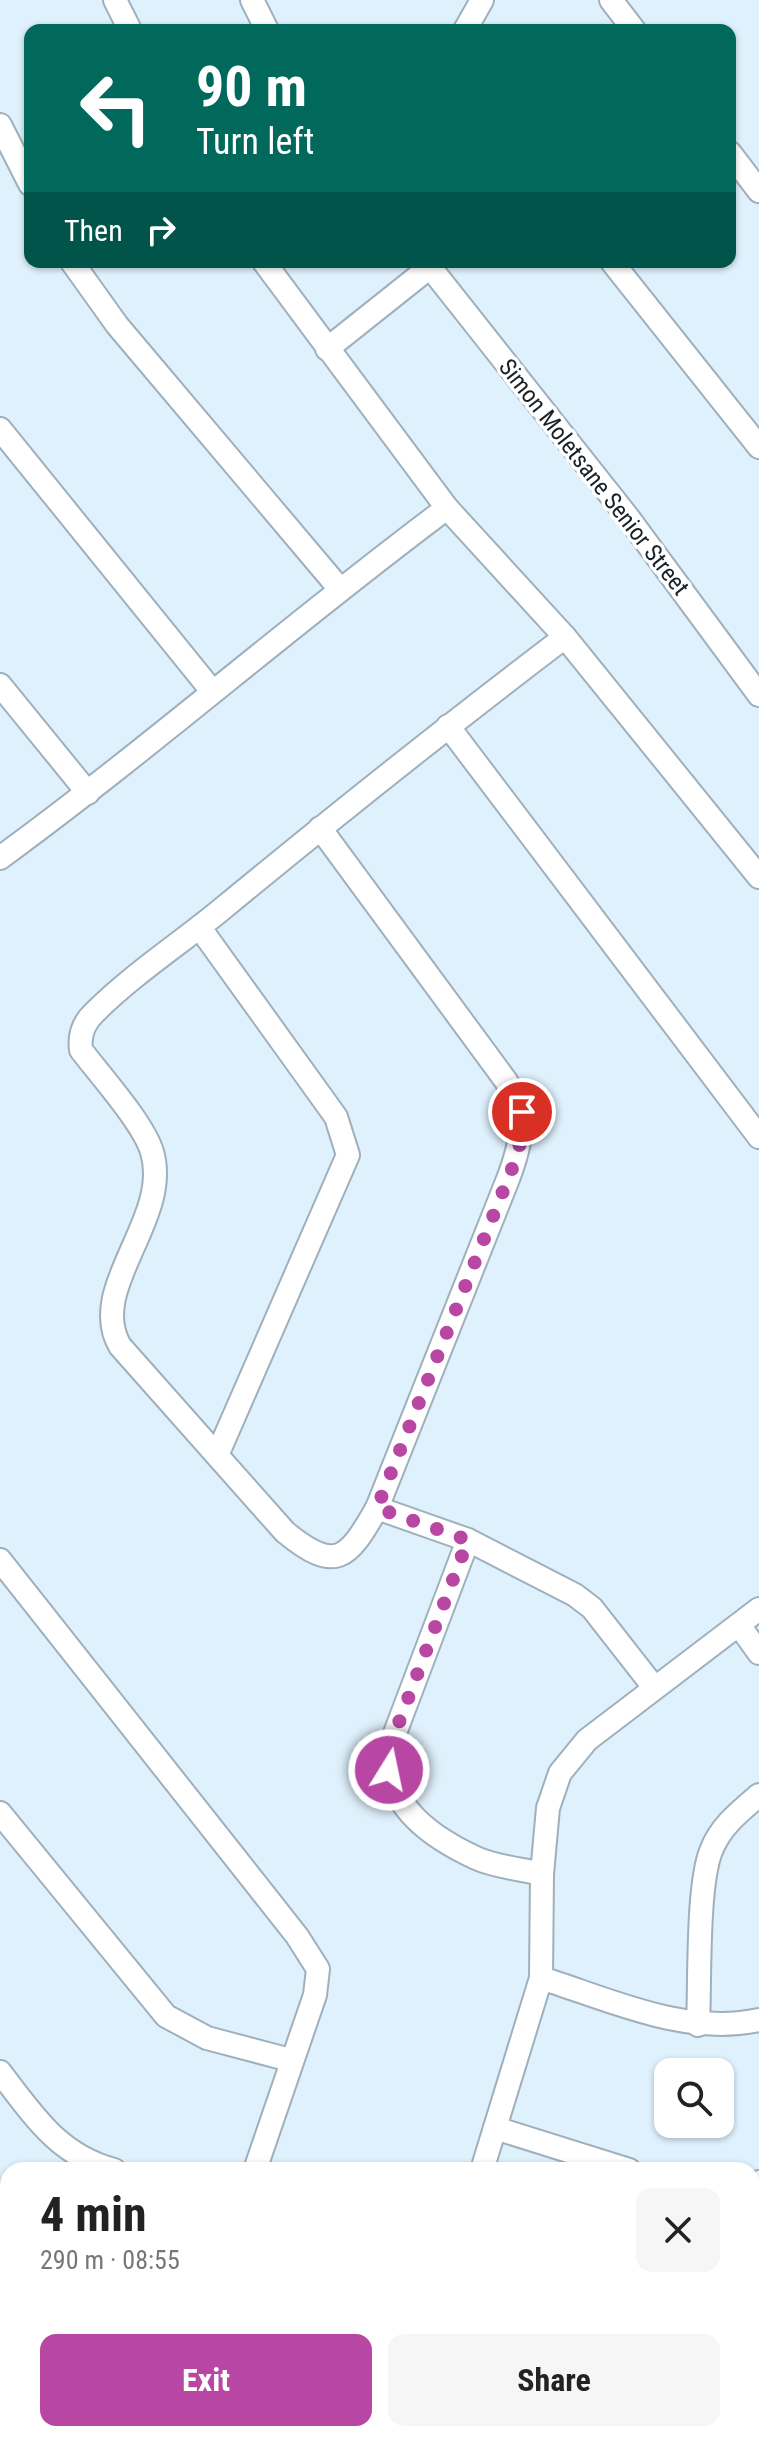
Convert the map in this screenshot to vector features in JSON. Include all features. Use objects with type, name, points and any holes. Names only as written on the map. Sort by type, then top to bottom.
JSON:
[{"type":"street","points":[[115,0],[127,24]]},
{"type":"street","points":[[252,0],[264,24]]},
{"type":"street","points":[[468,24],[482,0]]},
{"type":"street","points":[[611,0],[629,24]]},
{"type":"street","points":[[0,125],[24,172]]},
{"type":"street","points":[[736,161],[759,191]]},
{"type":"street","points":[[76,268],[117,325],[339,588]]},
{"type":"street","points":[[268,268],[447,508],[565,637],[759,877]]},
{"type":"street","points":[[327,349],[423,268]]},
{"type":"street","name":"Simon Moletsane Senior Street","points":[[431,268],[627,516],[759,695]]},
{"type":"street","points":[[617,268],[759,447]]},
{"type":"street","points":[[0,429],[212,691]]},
{"type":"street","points":[[0,858],[88,793],[339,588],[447,508]]},
{"type":"street","points":[[320,828],[506,1081],[522,1112],[519,1151],[377,1508],[354,1547],[342,1554],[321,1555],[306,1549],[285,1532],[120,1346],[112,1332],[110,1308],[148,1212],[156,1170],[152,1149],[81,1050],[80,1038],[93,1013],[200,928],[320,828],[448,726],[565,637]]},
{"type":"street","points":[[0,685],[88,793]]},
{"type":"street","points":[[448,726],[759,1137]]},
{"type":"street","points":[[200,928],[336,1117],[348,1155],[218,1453]]},
{"type":"street","points":[[377,1508],[468,1540],[584,1602],[653,1686]]},
{"type":"street","points":[[468,1540],[395,1733],[389,1753],[389,1770],[395,1793],[430,1832],[478,1859],[542,1874]]},
{"type":"street","points":[[0,1560],[312,1955],[318,1969],[315,1995],[290,2060],[258,2162]]},
{"type":"street","points":[[484,2162],[541,1978],[542,1874],[548,1808],[560,1773],[587,1740],[653,1686],[759,1609]]},
{"type":"street","points":[[739,1625],[759,1653]]},
{"type":"street","points":[[698,2025],[705,1883],[710,1853],[732,1818],[759,1795]]},
{"type":"street","points":[[0,1813],[166,2016],[207,2038],[290,2060]]},
{"type":"street","points":[[541,1978],[698,2025],[732,2026],[759,2020]]},
{"type":"street","points":[[0,2072],[56,2141],[76,2157],[91,2162]]},
{"type":"street","points":[[495,2128],[603,2162]]},
{"type":"route","points":[[389,1770],[389,1753],[395,1733],[468,1540],[377,1508],[519,1151],[522,1112]]}]
